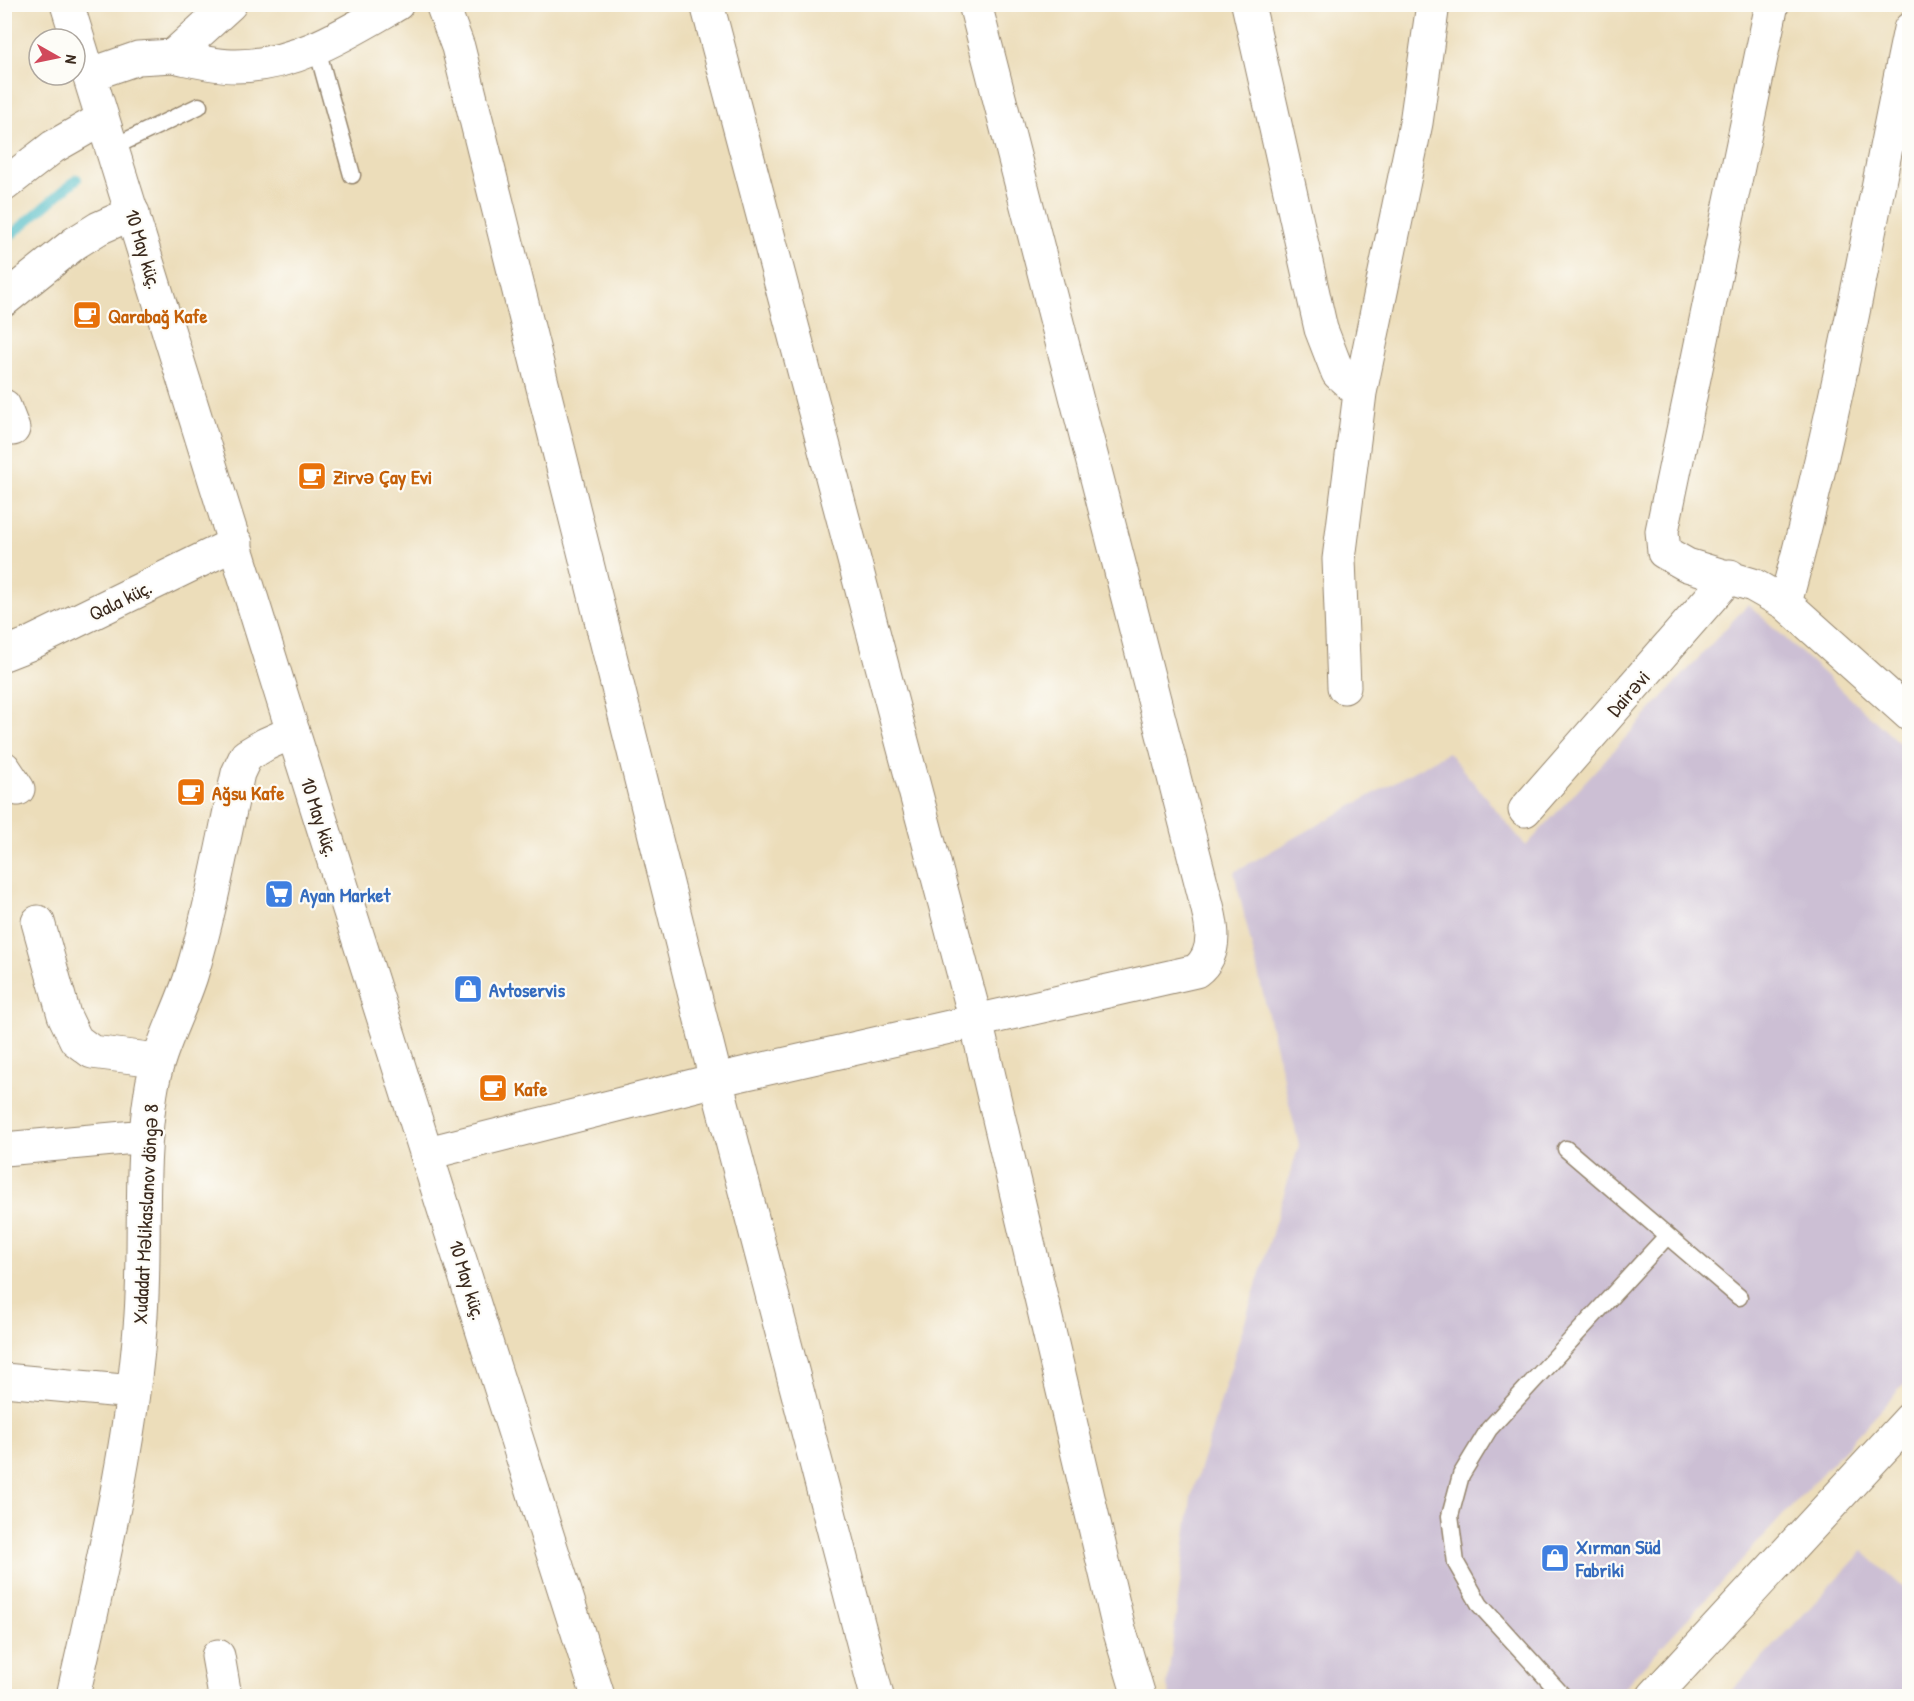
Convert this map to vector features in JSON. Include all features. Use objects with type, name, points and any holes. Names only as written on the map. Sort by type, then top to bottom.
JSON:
[{"type":"street","name":"10 May küç.","points":[[67,4],[293,732],[598,1696]]},
{"type":"street","points":[[173,56],[230,4]]},
{"type":"street","points":[[88,75],[138,58],[173,56],[235,66],[268,63],[317,49],[397,4]]},
{"type":"street","points":[[442,4],[458,47],[716,1080],[877,1696]]},
{"type":"street","points":[[707,4],[976,1021],[1119,1629],[1139,1696]]},
{"type":"street","points":[[428,1154],[716,1080],[1196,971],[1206,963],[1211,948],[1212,927],[975,4]]},
{"type":"street","points":[[1248,4],[1321,329],[1338,373],[1360,393]]},
{"type":"street","points":[[1344,687],[1339,560],[1360,393],[1416,123],[1433,4]]},
{"type":"street","points":[[1772,4],[1662,531],[1664,552],[1687,564],[1753,585],[1785,603],[1910,715]]},
{"type":"street","points":[[1785,603],[1806,529],[1910,29]]},
{"type":"street","points":[[4,185],[53,147],[107,134]]},
{"type":"street","points":[[4,300],[75,243],[99,228],[133,213]]},
{"type":"street","name":"Qala küç.","points":[[4,654],[27,645],[236,543]]},
{"type":"street","name":"Dairəvi","points":[[1526,810],[1730,576]]},
{"type":"street","name":"Xudadat Məlikaslanov döngə 8","points":[[73,1696],[119,1490],[133,1392],[141,1314],[146,1136],[157,1060],[190,980],[201,942],[238,773],[246,756],[293,732]]},
{"type":"street","points":[[38,922],[64,1015],[76,1040],[92,1052],[157,1060]]},
{"type":"street","points":[[4,1149],[146,1136]]},
{"type":"street","points":[[4,1380],[133,1392]]},
{"type":"street","points":[[1654,1696],[1910,1419]]},
{"type":"street","points":[[218,1656],[225,1696]]},
{"type":"lane","points":[[317,49],[352,175]]},
{"type":"lane","points":[[107,134],[199,106]]},
{"type":"lane","points":[[1566,1149],[1739,1297]]},
{"type":"lane","points":[[1563,1696],[1480,1605],[1456,1563],[1449,1516],[1461,1475],[1490,1429],[1667,1236]]},
{"type":"shaded area","name":"Xırman Süd Fabriki","points":[[1748,604],[1909,752],[1909,1379],[1616,1696],[1170,1696],[1167,1686],[1191,1498],[1299,1145],[1234,872],[1448,752],[1526,846]]},
{"type":"shaded area","points":[[1863,1551],[1909,1593],[1909,1696],[1727,1696]]},
{"type":"waterway","points":[[4,241],[77,179]]},
{"type":"place","name":"Qarabağ Kafe","points":[[87,315]]},
{"type":"place","name":"Zirvə Çay Evi","points":[[312,476]]},
{"type":"place","name":"Ağsu Kafe","points":[[191,792]]},
{"type":"place","name":"Ayan Market","points":[[279,894]]},
{"type":"place","name":"Avtoservis","points":[[468,989]]},
{"type":"place","name":"Kafe","points":[[493,1088]]},
{"type":"place","name":"Xırman Süd Fabriki","points":[[1555,1558]]}]
